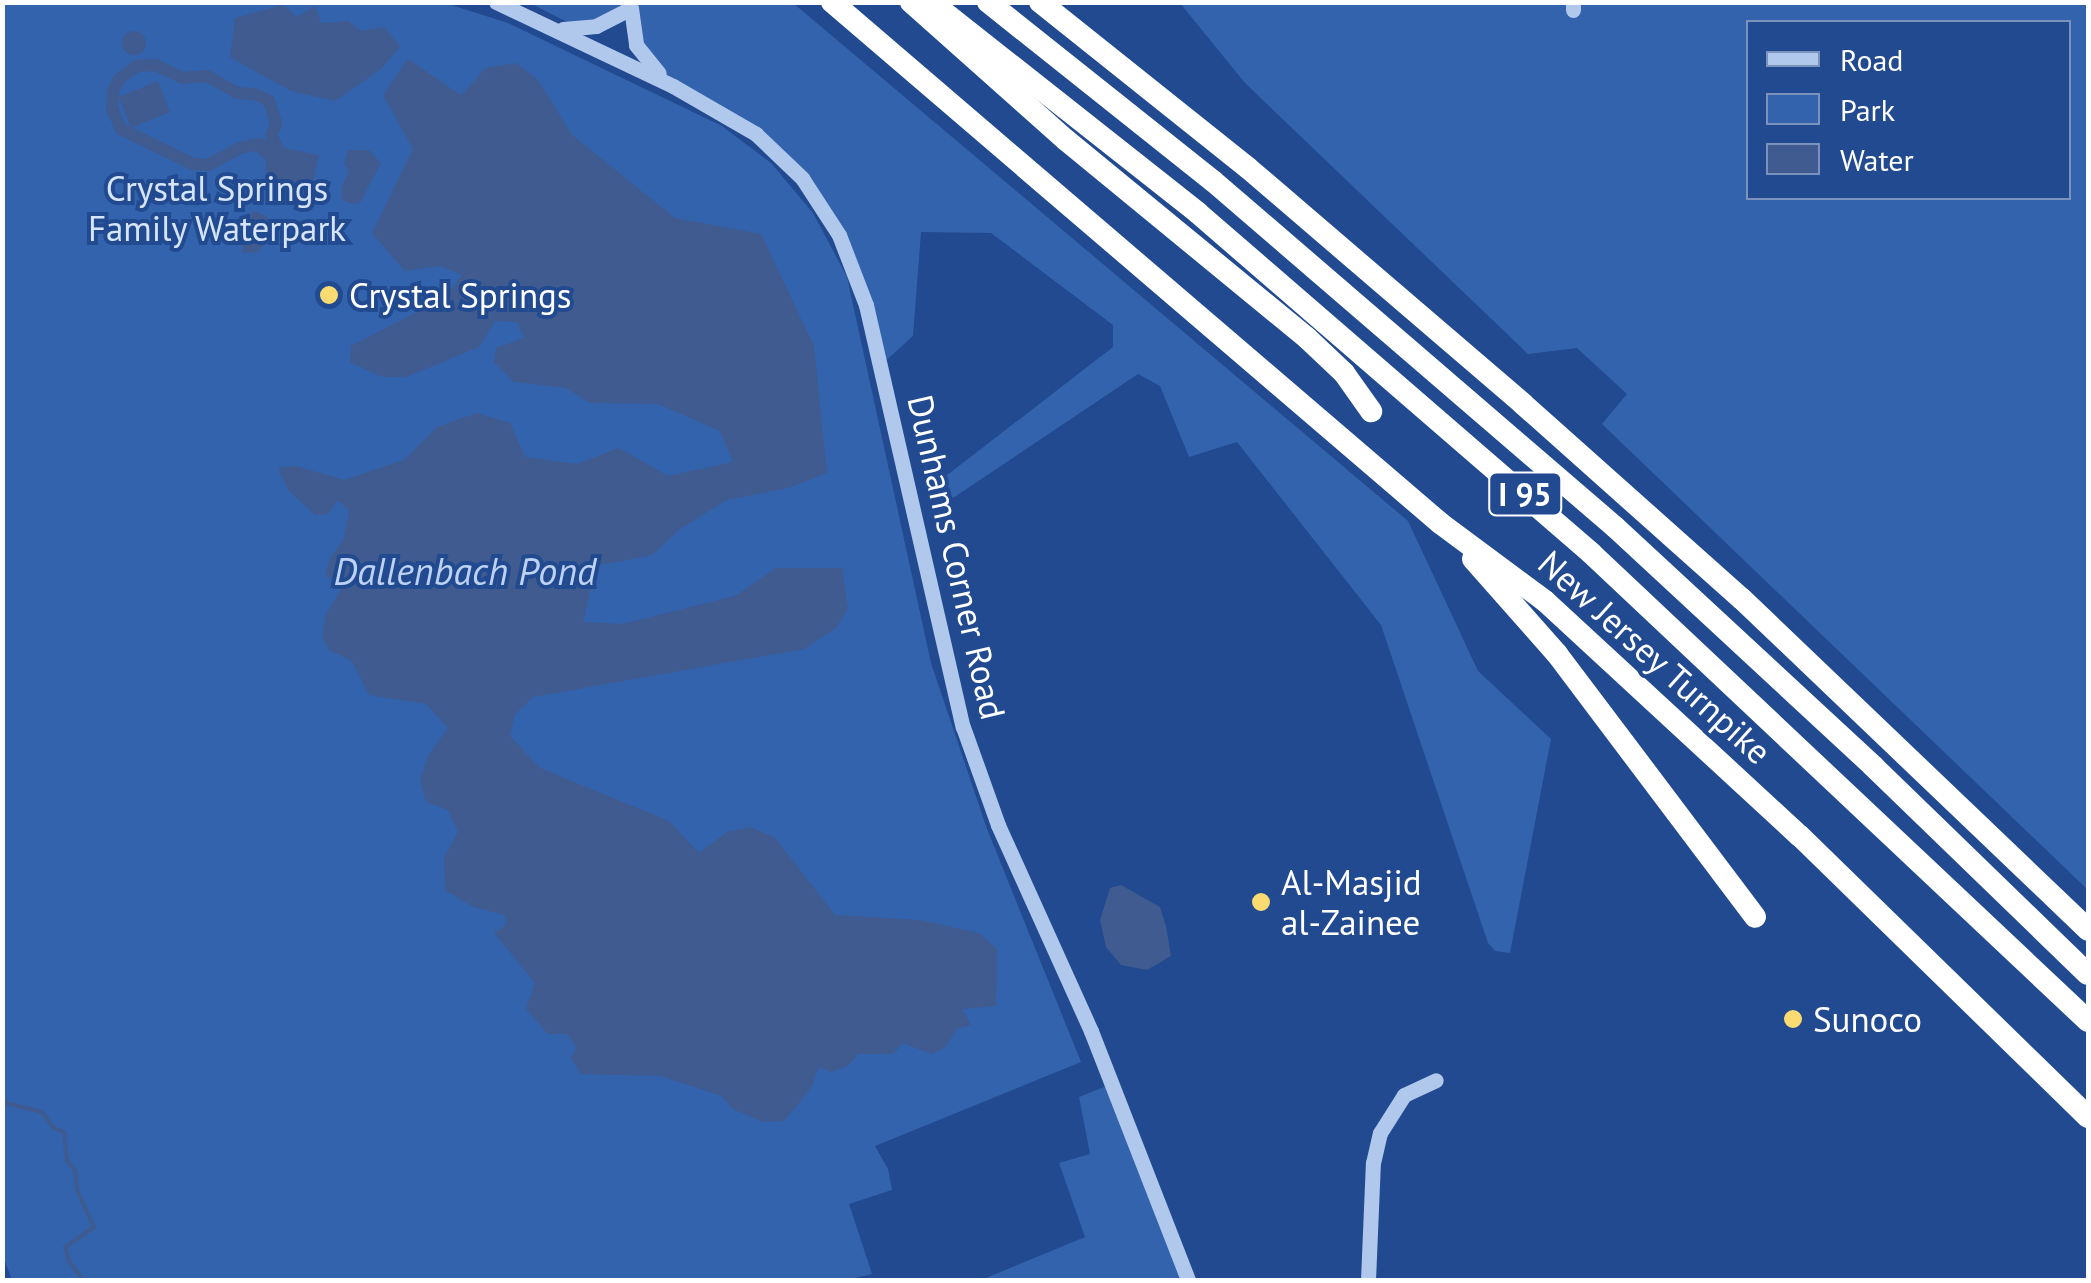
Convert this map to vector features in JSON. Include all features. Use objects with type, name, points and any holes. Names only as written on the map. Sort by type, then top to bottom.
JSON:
[{"type":"highway","name":"New Jersey Turnpike","points":[[832,2],[1440,523],[1545,601],[1656,701],[2088,1117]]},
{"type":"highway","points":[[911,2],[1041,118],[1325,354],[1371,412]]},
{"type":"highway","name":"New Jersey Turnpike","points":[[930,2],[1198,213],[1564,528],[1848,790],[2088,1021]]},
{"type":"highway","name":"New Jersey Turnpike","points":[[988,2],[1213,181],[1615,527],[1873,766],[2088,974]]},
{"type":"highway","name":"I 95","points":[[1040,2],[1248,168],[1524,404],[1742,600],[2088,930]]},
{"type":"highway","points":[[1440,523],[1557,654],[1755,916]]},
{"type":"street","name":"Dunhams Corner Road","points":[[496,2],[730,116],[779,154],[822,204],[856,270],[964,726],[998,825],[1091,1030],[1188,1280]]},
{"type":"street","points":[[556,28],[596,26],[633,5]]},
{"type":"street","points":[[598,49],[633,5]]},
{"type":"street","points":[[633,5],[636,45],[674,86]]},
{"type":"street","points":[[1368,1280],[1373,1163],[1380,1133],[1404,1095],[1436,1080]]},
{"type":"green space","points":[[635,2],[793,3],[1408,521],[1478,671],[1551,739],[1510,953],[1495,951],[1488,943],[1381,625],[1237,442],[1189,457],[1160,386],[1138,374],[953,498],[942,479],[1113,347],[1113,325],[991,233],[921,232],[913,336],[881,365],[855,270],[779,154],[673,86],[648,56],[639,31],[641,18],[631,8]]},
{"type":"green space","name":"Crystal Springs Family Waterpark","points":[[3,3],[445,3],[508,23],[722,126],[771,163],[813,213],[847,277],[931,663],[987,829],[1081,1062],[875,1146],[888,1169],[892,1190],[849,1204],[872,1274],[846,1280],[12,1280],[3,1256]]},
{"type":"green space","points":[[530,3],[625,3],[603,19],[567,22]]},
{"type":"green space","points":[[1180,3],[2088,3],[2088,890],[1602,424],[1627,394],[1577,348],[1528,354],[1245,83]]},
{"type":"green space","points":[[1109,1085],[1188,1280],[981,1280],[1085,1237],[1059,1163],[1090,1154],[1079,1097]]},
{"type":"water","points":[[283,5],[297,17],[315,6],[321,23],[348,21],[361,31],[384,27],[400,46],[382,68],[335,101],[291,91],[230,57],[235,18]]},
{"type":"water","points":[[134,31],[146,43],[134,55],[122,43]]},
{"type":"water","name":"Dallenbach Pond","points":[[408,59],[461,95],[486,68],[516,63],[538,80],[572,135],[675,218],[761,234],[814,346],[827,473],[788,488],[727,500],[680,529],[652,555],[596,566],[583,622],[623,624],[735,596],[776,568],[842,568],[848,608],[836,628],[804,649],[533,697],[515,714],[510,736],[540,768],[669,821],[699,853],[727,832],[751,827],[775,838],[835,915],[920,920],[979,933],[997,949],[996,1006],[962,1009],[971,1025],[957,1029],[945,1047],[932,1054],[903,1043],[893,1054],[858,1054],[848,1066],[830,1072],[819,1067],[811,1088],[784,1121],[763,1122],[733,1109],[722,1096],[660,1076],[581,1074],[571,1059],[576,1047],[567,1034],[548,1034],[526,1009],[535,983],[494,933],[506,925],[505,915],[473,907],[445,890],[444,858],[458,832],[448,810],[426,802],[420,780],[428,756],[448,728],[426,704],[369,695],[352,661],[329,650],[322,637],[326,614],[341,589],[325,574],[330,558],[343,541],[349,511],[338,500],[328,514],[315,515],[288,490],[278,468],[296,466],[344,480],[404,460],[437,427],[477,413],[510,423],[525,457],[577,464],[619,448],[668,476],[733,462],[720,431],[658,404],[590,403],[566,388],[514,382],[494,363],[496,348],[524,338],[517,322],[495,321],[479,347],[406,377],[382,377],[350,362],[351,346],[445,298],[462,275],[440,266],[405,271],[372,233],[413,149],[383,95]]},
{"type":"water","points":[[158,81],[170,112],[131,128],[119,97]]},
{"type":"water","points":[[276,131],[284,148],[319,155],[313,180],[292,192],[265,187],[266,160],[254,150]]},
{"type":"water","points":[[348,150],[369,150],[381,163],[360,203],[342,200],[341,189],[349,170],[344,164]]},
{"type":"water","points":[[255,211],[268,217],[266,244],[257,252],[243,253],[243,239],[235,232],[239,221]]},
{"type":"water","points":[[1121,885],[1160,907],[1166,926],[1171,956],[1147,970],[1121,965],[1106,947],[1100,920],[1110,888]]},
{"type":"waterway","points":[[259,144],[240,148],[208,165],[193,164],[121,129],[112,109],[113,91],[119,79],[137,66],[155,65],[183,78],[207,76],[238,93],[254,94],[269,101],[276,123],[271,136]]},
{"type":"waterway","points":[[2,1078],[2,1098]]},
{"type":"waterway","points":[[2,1102],[42,1112],[54,1128],[64,1132],[67,1161],[75,1170],[77,1190],[94,1227],[65,1247],[69,1261],[83,1280]]},
{"type":"place","name":"Crystal Springs","points":[[329,295]]},
{"type":"place","name":"Al-Masjid al-Zainee","points":[[1261,902]]},
{"type":"place","name":"Sunoco","points":[[1793,1019]]}]
